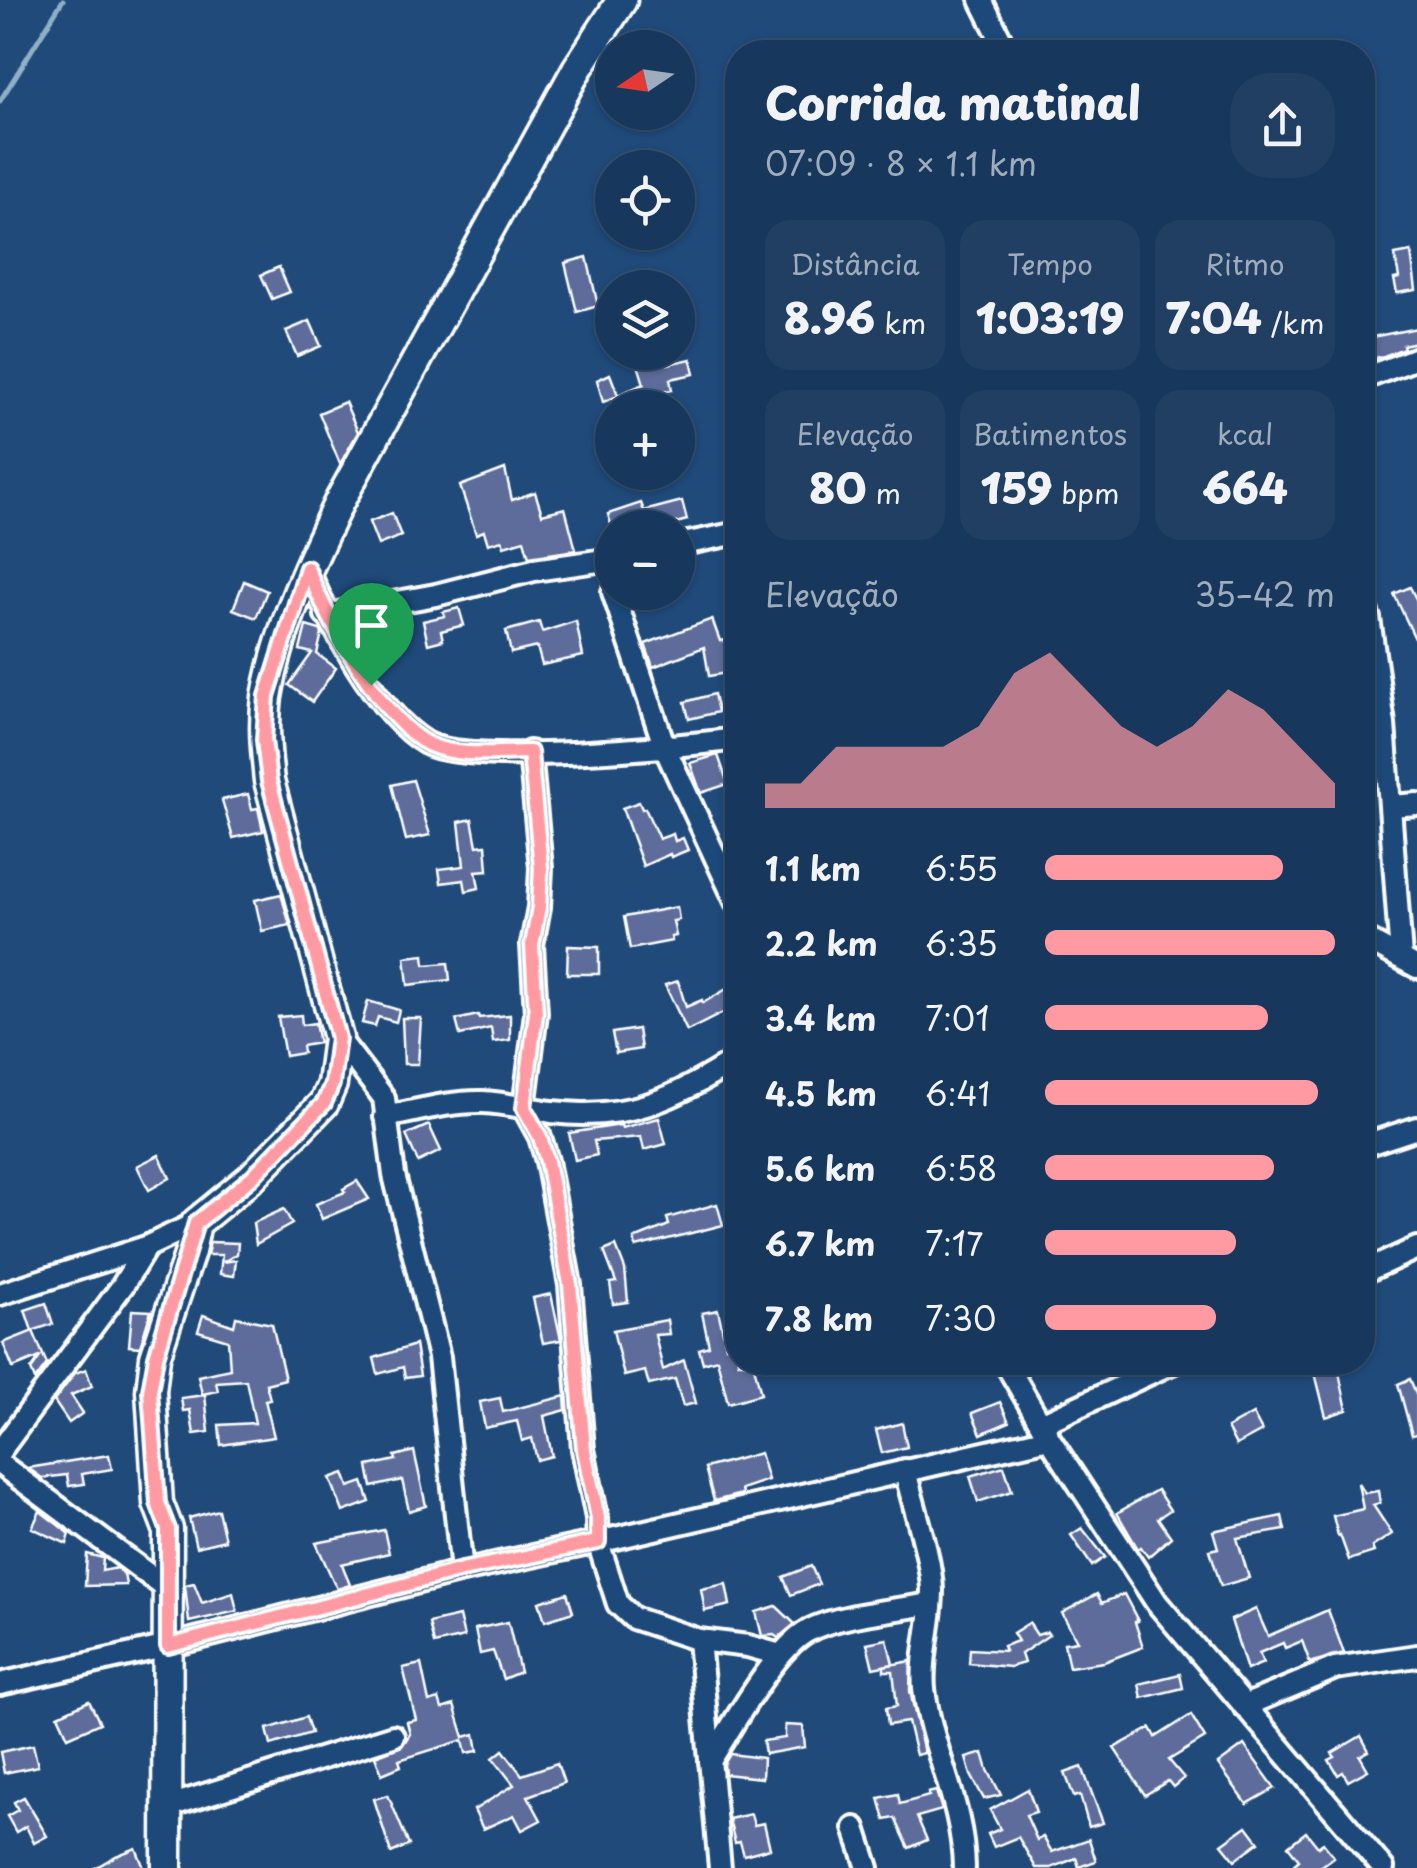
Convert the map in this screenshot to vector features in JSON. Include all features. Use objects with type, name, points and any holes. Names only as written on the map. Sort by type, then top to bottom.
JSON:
[{"type":"street","points":[[462,1570],[439,1357],[394,1175],[384,1098],[338,1038],[269,781],[264,740],[267,696],[307,568],[339,502],[577,68],[622,0]]},
{"type":"street","points":[[981,0],[1001,40]]},
{"type":"street","points":[[1375,374],[1417,358]]},
{"type":"street","points":[[695,542],[725,536]]},
{"type":"street","points":[[326,615],[436,595],[534,570],[595,562]]},
{"type":"street","points":[[307,568],[326,615],[371,685],[406,728],[429,744],[458,752],[530,752],[665,748],[725,741]]},
{"type":"street","points":[[619,610],[665,748],[725,878]]},
{"type":"street","points":[[1375,654],[1409,962]]},
{"type":"street","points":[[530,752],[541,868],[532,945],[536,1013],[524,1108],[540,1137],[547,1161],[570,1284],[584,1450],[598,1518],[598,1542],[618,1604],[633,1618],[700,1640],[748,1646],[780,1656]]},
{"type":"street","points":[[1392,806],[1417,804]]},
{"type":"street","points":[[1375,944],[1409,962]]},
{"type":"street","points":[[0,1294],[146,1247],[196,1223],[262,1168],[324,1103],[332,1084],[338,1038]]},
{"type":"street","points":[[385,1117],[481,1102],[597,1114],[646,1108],[725,1066]]},
{"type":"street","points":[[1375,1142],[1417,1128]]},
{"type":"street","points":[[167,1868],[168,1529],[158,1503],[150,1391],[156,1357],[196,1223]]},
{"type":"street","points":[[0,1451],[122,1286],[146,1247]]},
{"type":"street","points":[[1375,1267],[1417,1248]]},
{"type":"street","points":[[1013,1375],[1157,1603],[1383,1868]]},
{"type":"street","points":[[0,1684],[168,1646],[462,1570],[905,1470],[1045,1431],[1150,1375]]},
{"type":"street","points":[[0,1464],[169,1590]]},
{"type":"street","points":[[905,1470],[930,1578],[924,1687],[935,1745],[958,1810],[964,1868]]},
{"type":"street","points":[[710,1761],[780,1656],[810,1629],[930,1604]]},
{"type":"street","points":[[700,1640],[720,1868]]},
{"type":"street","points":[[1244,1706],[1334,1668],[1417,1656]]},
{"type":"street","points":[[166,1807],[392,1736]]},
{"type":"street","points":[[854,1828],[868,1868]]},
{"type":"building","points":[[1411,252],[1416,290],[1397,293],[1395,255]]},
{"type":"building","points":[[587,257],[595,307],[577,312],[565,263]]},
{"type":"building","points":[[279,267],[290,292],[272,299],[261,275]]},
{"type":"building","points":[[310,321],[321,346],[297,356],[286,331]]},
{"type":"building","points":[[1417,328],[1417,342],[1375,358],[1375,336]]},
{"type":"building","points":[[640,370],[693,370],[694,374],[670,379],[672,390],[630,390],[644,384]]},
{"type":"building","points":[[610,374],[616,390],[600,390],[597,380]]},
{"type":"building","points":[[345,402],[358,432],[340,464],[319,413]]},
{"type":"building","points":[[505,469],[512,500],[535,492],[542,514],[565,508],[576,550],[529,557],[524,540],[504,546],[502,540],[488,544],[484,531],[476,534],[460,486]]},
{"type":"building","points":[[682,501],[684,510],[648,510]]},
{"type":"building","points":[[641,503],[644,510],[620,510]]},
{"type":"building","points":[[392,513],[401,536],[378,545],[369,522]]},
{"type":"building","points":[[244,581],[267,591],[256,618],[233,609]]},
{"type":"building","points":[[1410,587],[1417,601],[1417,643],[1394,594]]},
{"type":"building","points":[[459,608],[464,625],[441,631],[443,640],[428,644],[423,621]]},
{"type":"building","points":[[712,619],[720,641],[725,640],[725,673],[709,676],[704,647],[653,667],[645,644]]},
{"type":"building","points":[[576,621],[583,656],[542,665],[537,647],[511,653],[506,631],[539,622],[542,632]]},
{"type":"building","points":[[306,626],[320,630],[317,654],[336,668],[312,702],[289,685],[312,653],[300,650]]},
{"type":"building","points":[[714,694],[718,712],[689,719],[685,702]]},
{"type":"building","points":[[718,755],[725,785],[701,793],[690,763]]},
{"type":"building","points":[[413,780],[430,835],[406,840],[392,785]]},
{"type":"building","points":[[248,794],[252,809],[258,808],[263,831],[233,838],[222,800]]},
{"type":"building","points":[[639,802],[659,839],[673,834],[675,841],[683,838],[688,850],[643,866],[622,808]]},
{"type":"building","points":[[472,819],[477,846],[486,845],[488,870],[476,871],[479,888],[466,891],[464,880],[441,883],[439,869],[464,866],[459,822]]},
{"type":"building","points":[[281,894],[290,925],[262,931],[255,900]]},
{"type":"building","points":[[677,907],[679,920],[673,921],[676,936],[671,937],[672,941],[630,949],[624,917]]},
{"type":"building","points":[[568,946],[599,947],[599,974],[567,974]]},
{"type":"building","points":[[424,955],[425,965],[448,963],[450,980],[408,985],[405,957]]},
{"type":"building","points":[[678,981],[686,1007],[702,1000],[703,1003],[725,990],[725,1012],[687,1031],[665,985]]},
{"type":"building","points":[[368,1001],[399,1010],[396,1022],[378,1017],[375,1026],[362,1023]]},
{"type":"building","points":[[301,1015],[302,1025],[315,1023],[319,1043],[302,1046],[303,1053],[285,1056],[278,1017]]},
{"type":"building","points":[[510,1015],[510,1040],[493,1042],[491,1028],[460,1035],[456,1020]]},
{"type":"building","points":[[402,1018],[421,1018],[418,1064],[404,1064]]},
{"type":"building","points":[[638,1029],[641,1049],[616,1053],[612,1033]]},
{"type":"building","points":[[659,1118],[666,1144],[644,1150],[641,1137],[594,1141],[597,1155],[575,1160],[569,1133],[621,1125],[622,1128]]},
{"type":"building","points":[[429,1125],[441,1151],[418,1162],[406,1135]]},
{"type":"building","points":[[159,1155],[170,1178],[149,1190],[137,1166]]},
{"type":"building","points":[[357,1181],[369,1199],[322,1219],[316,1204],[345,1192],[343,1189]]},
{"type":"building","points":[[717,1204],[723,1225],[636,1247],[634,1239],[669,1225],[667,1218]]},
{"type":"building","points":[[284,1209],[292,1224],[256,1244],[253,1223]]},
{"type":"building","points":[[210,1242],[238,1243],[237,1254],[223,1262],[236,1260],[234,1276],[220,1274],[222,1255],[207,1255]]},
{"type":"building","points":[[616,1246],[625,1269],[628,1302],[613,1304],[610,1283],[616,1282],[604,1251]]},
{"type":"building","points":[[551,1294],[561,1340],[543,1343],[533,1298]]},
{"type":"building","points":[[46,1303],[53,1324],[32,1331],[25,1310]]},
{"type":"building","points":[[132,1310],[151,1311],[140,1347],[129,1346]]},
{"type":"building","points":[[718,1310],[725,1342],[725,1375],[756,1375],[761,1394],[728,1403],[717,1359],[703,1363],[699,1349],[709,1346],[702,1313]]},
{"type":"building","points":[[203,1315],[234,1326],[236,1317],[272,1324],[285,1379],[266,1384],[270,1399],[265,1400],[274,1437],[221,1445],[219,1425],[255,1423],[246,1380],[216,1382],[218,1391],[202,1394],[198,1376],[230,1369],[228,1340],[198,1331]]},
{"type":"building","points":[[667,1320],[669,1334],[655,1335],[663,1370],[684,1360],[696,1403],[683,1406],[675,1379],[649,1385],[645,1371],[624,1376],[613,1330]]},
{"type":"building","points":[[33,1331],[47,1364],[35,1380],[31,1370],[40,1357],[13,1368],[3,1343]]},
{"type":"building","points":[[415,1345],[420,1376],[405,1378],[403,1367],[378,1374],[374,1358]]},
{"type":"building","points":[[86,1369],[92,1386],[71,1395],[83,1413],[69,1423],[54,1401],[75,1373]]},
{"type":"building","points":[[1316,1375],[1340,1375],[1347,1410],[1326,1417]]},
{"type":"building","points":[[1410,1379],[1417,1396],[1417,1434],[1412,1435],[1398,1384]]},
{"type":"building","points":[[205,1395],[209,1432],[194,1434],[190,1410],[183,1411],[181,1398]]},
{"type":"building","points":[[565,1396],[566,1410],[544,1416],[552,1456],[537,1460],[532,1438],[522,1441],[517,1421],[485,1428],[480,1402],[500,1398],[503,1412]]},
{"type":"building","points":[[1000,1402],[1009,1422],[981,1434],[972,1413]]},
{"type":"building","points":[[1253,1414],[1262,1431],[1236,1445],[1227,1428]]},
{"type":"building","points":[[902,1423],[907,1447],[882,1453],[876,1430]]},
{"type":"building","points":[[414,1451],[426,1506],[409,1511],[402,1480],[372,1487],[368,1466]]},
{"type":"building","points":[[760,1453],[768,1480],[741,1489],[742,1494],[714,1501],[705,1468]]},
{"type":"building","points":[[109,1455],[112,1469],[82,1474],[84,1484],[69,1486],[67,1475],[42,1478],[28,1468]]},
{"type":"building","points":[[1004,1466],[1012,1491],[978,1502],[970,1476]]},
{"type":"building","points":[[344,1473],[349,1487],[363,1482],[370,1502],[343,1512],[330,1478]]},
{"type":"building","points":[[1358,1483],[1365,1493],[1378,1491],[1380,1503],[1373,1505],[1392,1534],[1372,1547],[1374,1552],[1349,1560],[1333,1516],[1363,1509]]},
{"type":"building","points":[[1157,1490],[1170,1510],[1158,1518],[1171,1537],[1148,1557],[1141,1547],[1138,1549],[1117,1513]]},
{"type":"building","points":[[218,1510],[225,1540],[196,1547],[189,1518]]},
{"type":"building","points":[[40,1511],[70,1534],[67,1544],[32,1528]]},
{"type":"building","points":[[1282,1516],[1285,1530],[1237,1538],[1249,1578],[1221,1586],[1210,1550],[1218,1548],[1213,1531]]},
{"type":"building","points":[[1082,1528],[1105,1557],[1092,1566],[1071,1535]]},
{"type":"building","points":[[384,1530],[389,1553],[342,1564],[350,1585],[337,1589],[316,1543]]},
{"type":"building","points":[[87,1554],[103,1558],[102,1571],[117,1568],[124,1574],[126,1585],[85,1586]]},
{"type":"building","points":[[811,1566],[819,1584],[791,1595],[783,1577]]},
{"type":"building","points":[[194,1583],[202,1603],[233,1593],[237,1611],[189,1622],[185,1585]]},
{"type":"building","points":[[726,1584],[730,1605],[705,1611],[701,1589]]},
{"type":"building","points":[[567,1593],[573,1612],[545,1621],[539,1602]]},
{"type":"building","points":[[1097,1594],[1102,1603],[1124,1594],[1138,1621],[1135,1622],[1143,1647],[1104,1662],[1069,1667],[1064,1643],[1077,1641],[1062,1613]]},
{"type":"building","points":[[776,1606],[795,1624],[778,1638],[762,1636],[756,1612]]},
{"type":"building","points":[[1256,1609],[1268,1636],[1328,1610],[1344,1653],[1310,1663],[1302,1641],[1285,1648],[1283,1643],[1259,1653],[1263,1663],[1247,1670],[1231,1620]]},
{"type":"building","points":[[459,1616],[464,1637],[434,1644],[429,1623]]},
{"type":"building","points":[[508,1622],[520,1672],[503,1679],[493,1651],[480,1654],[475,1629]]},
{"type":"building","points":[[1029,1623],[1037,1635],[1049,1635],[1021,1654],[1024,1663],[1010,1667],[969,1663],[970,1649],[1005,1651],[1003,1646],[1018,1641],[1013,1633]]},
{"type":"building","points":[[887,1639],[893,1664],[873,1668],[867,1643]]},
{"type":"building","points":[[911,1661],[910,1691],[924,1753],[916,1755],[908,1722],[888,1725],[886,1708],[897,1706],[893,1671],[884,1671],[884,1666]]},
{"type":"building","points":[[421,1664],[429,1702],[439,1699],[442,1709],[454,1705],[464,1737],[475,1734],[478,1751],[466,1753],[463,1740],[399,1760],[401,1766],[382,1774],[375,1756],[402,1746],[410,1734],[407,1722],[416,1720],[403,1668]]},
{"type":"building","points":[[1180,1674],[1183,1688],[1142,1698],[1139,1684]]},
{"type":"building","points":[[89,1701],[100,1723],[68,1737],[58,1715]]},
{"type":"building","points":[[1191,1715],[1205,1738],[1169,1760],[1184,1778],[1173,1787],[1168,1781],[1145,1795],[1114,1748],[1151,1728],[1156,1737]]},
{"type":"building","points":[[306,1717],[311,1733],[271,1745],[267,1729]]},
{"type":"building","points":[[785,1725],[803,1726],[805,1747],[765,1754],[763,1741],[785,1738]]},
{"type":"building","points":[[1361,1736],[1369,1751],[1360,1756],[1368,1770],[1348,1781],[1343,1772],[1338,1775],[1329,1760],[1335,1757],[1332,1753]]},
{"type":"building","points":[[33,1745],[38,1766],[4,1773],[0,1752]]},
{"type":"building","points":[[1244,1745],[1275,1788],[1247,1804],[1218,1764]]},
{"type":"building","points":[[503,1750],[522,1775],[557,1763],[564,1783],[528,1796],[541,1820],[522,1830],[514,1815],[483,1829],[474,1810],[514,1785],[493,1758]]},
{"type":"building","points":[[983,1753],[1001,1795],[984,1799],[966,1758]]},
{"type":"building","points":[[730,1754],[763,1758],[762,1778],[725,1774],[724,1764]]},
{"type":"building","points":[[1082,1767],[1103,1823],[1089,1827],[1080,1795],[1074,1797],[1065,1773]]},
{"type":"building","points":[[1028,1789],[1036,1812],[1026,1815],[1037,1840],[1043,1837],[1052,1852],[1089,1839],[1096,1861],[1079,1867],[1076,1858],[1051,1868],[1036,1868],[1018,1837],[994,1847],[988,1834],[1000,1829],[990,1810]]},
{"type":"building","points":[[936,1791],[942,1810],[917,1817],[927,1840],[909,1848],[895,1818],[885,1820],[879,1798],[898,1794],[900,1804]]},
{"type":"building","points":[[388,1795],[409,1845],[391,1853],[374,1799]]},
{"type":"building","points":[[24,1797],[47,1836],[34,1843],[26,1826],[16,1832],[7,1816],[18,1810],[14,1802]]},
{"type":"building","points":[[751,1814],[754,1825],[764,1823],[770,1848],[744,1855],[740,1842],[735,1843],[729,1819]]},
{"type":"building","points":[[1247,1826],[1259,1842],[1235,1860],[1222,1844]]},
{"type":"building","points":[[1306,1832],[1318,1847],[1323,1843],[1334,1857],[1319,1868],[1290,1868],[1299,1860],[1288,1846]]},
{"type":"building","points":[[136,1848],[144,1868],[95,1868],[116,1856]]},
{"type":"waterway","points":[[0,101],[63,0]]},
{"type":"route","points":[[307,568],[326,615],[371,685],[406,728],[429,744],[458,752],[530,752],[541,868],[532,945],[536,1013],[524,1108],[540,1137],[547,1161],[570,1284],[584,1450],[598,1518],[598,1542],[462,1570],[168,1646],[168,1529],[158,1503],[150,1391],[156,1357],[196,1223],[251,1178],[324,1103],[332,1084],[338,1038],[269,781],[264,740],[267,696],[307,568]]}]
